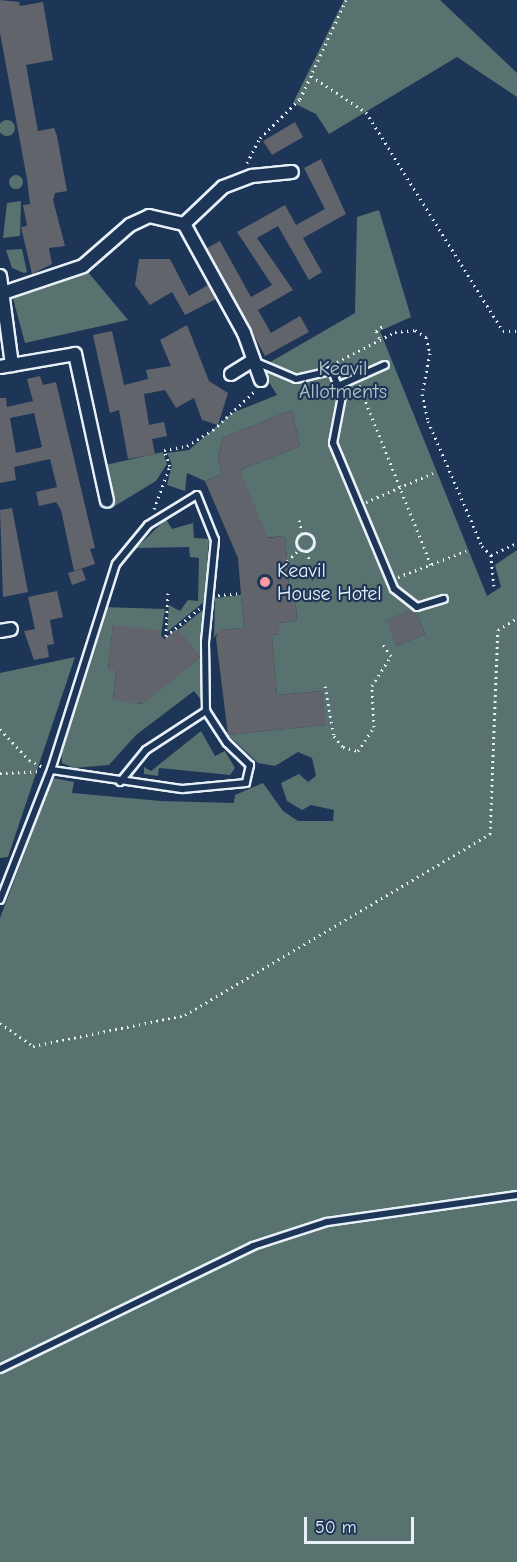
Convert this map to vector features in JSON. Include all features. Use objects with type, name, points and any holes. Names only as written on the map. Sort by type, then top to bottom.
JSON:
[{"type":"street","points":[[184,224],[212,194],[238,181],[292,172]]},
{"type":"street","points":[[3,292],[83,266],[130,225],[149,216],[184,224],[244,333],[261,380]]},
{"type":"street","points":[[0,276],[3,292],[6,366],[75,354],[107,501]]},
{"type":"street","points":[[231,374],[253,360]]},
{"type":"lane","points":[[253,360],[296,380],[330,370],[340,386],[342,401],[332,436],[390,580],[409,605],[444,599]]},
{"type":"lane","points":[[340,386],[385,365]]},
{"type":"lane","points":[[0,900],[51,770],[100,604],[116,564],[148,525],[197,495],[215,540],[210,598],[206,711],[227,743],[250,765],[246,783],[182,789],[120,782],[51,770]]},
{"type":"lane","points":[[120,782],[146,750],[206,711]]},
{"type":"lane","points":[[0,1369],[264,1243],[327,1222],[517,1195]]},
{"type":"path","points":[[238,181],[260,138],[300,99],[346,0]]},
{"type":"path","points":[[311,76],[366,112],[503,332],[517,331]]},
{"type":"path","points":[[379,338],[376,331],[384,325]]},
{"type":"path","points":[[330,370],[379,338],[410,330],[426,337],[430,353],[422,394],[428,421],[482,546],[491,555],[494,586]]},
{"type":"path","points":[[356,378],[431,565]]},
{"type":"path","points":[[148,525],[170,466],[164,450],[187,446],[213,430],[256,396],[261,380]]},
{"type":"path","points":[[359,505],[434,472]]},
{"type":"path","points":[[299,520],[302,532],[314,539],[307,551],[309,560]]},
{"type":"path","points":[[300,550],[296,537],[302,532]]},
{"type":"path","points":[[491,555],[517,543]]},
{"type":"path","points":[[287,561],[300,550],[307,551]]},
{"type":"path","points":[[390,580],[466,551]]},
{"type":"path","points":[[168,593],[166,636],[210,598],[241,593]]},
{"type":"path","points":[[0,1023],[33,1046],[185,1015],[490,834],[498,630],[517,618]]},
{"type":"path","points":[[325,686],[334,736],[343,747],[358,751],[374,727],[372,686],[391,656],[382,643]]},
{"type":"path","points":[[0,729],[29,760],[51,770]]},
{"type":"path","points":[[0,773],[51,770]]},
{"type":"green space","points":[[344,0],[440,0],[517,73],[517,97],[457,57],[329,134],[316,114],[293,103]]},
{"type":"green space","points":[[7,120],[15,128],[7,136],[-1,128]]},
{"type":"green space","points":[[16,175],[21,177],[23,182],[21,187],[16,189],[11,187],[9,182],[11,177]]},
{"type":"green space","points":[[21,201],[20,236],[3,238],[7,203]]},
{"type":"green space","name":"Keavil Allotments","points":[[379,210],[411,317],[380,331],[487,596],[501,587],[495,565],[517,550],[517,1562],[0,1562],[0,918],[53,778],[74,782],[72,793],[161,801],[234,803],[235,795],[263,783],[283,811],[298,821],[333,821],[334,810],[311,805],[302,810],[287,801],[281,783],[299,774],[308,782],[316,776],[312,758],[298,752],[275,766],[258,763],[228,735],[325,725],[322,691],[277,695],[272,635],[279,634],[278,623],[297,621],[295,595],[290,595],[285,536],[264,538],[240,470],[300,446],[292,410],[223,438],[218,457],[222,474],[205,481],[187,473],[185,491],[167,485],[172,465],[167,453],[189,450],[232,413],[277,395],[260,368],[355,313],[357,217]],"holes":[[[409,611],[418,616],[425,634],[397,646],[387,620]]]},
{"type":"green space","points":[[22,249],[27,272],[24,273],[12,268],[6,250]]},
{"type":"green space","points":[[83,266],[128,320],[25,343],[11,291]]},
{"type":"green space","points":[[163,452],[167,464],[156,481],[113,507],[101,466]]},
{"type":"green space","points":[[166,519],[172,529],[193,523],[194,538],[209,539],[205,601],[167,632],[169,605],[180,611],[188,600],[198,601],[199,558],[190,557],[189,547],[137,548],[130,554]]},
{"type":"green space","points":[[241,595],[244,628],[219,630],[214,638],[215,598]]},
{"type":"green space","points":[[102,607],[165,609],[161,635],[113,626],[108,669],[116,670],[113,699],[142,704],[200,657],[205,689],[202,701],[194,691],[136,735],[109,765],[74,768],[62,763],[61,750]]},
{"type":"green space","points":[[204,609],[200,657],[178,630]]},
{"type":"green space","points":[[75,657],[8,857],[0,858],[0,673]]},
{"type":"green space","points":[[201,731],[215,756],[225,751],[235,768],[230,775],[159,768],[158,776],[144,774],[144,767],[151,771]]},
{"type":"building","points":[[0,0],[19,2],[20,6],[43,2],[53,60],[26,65],[38,131],[54,128],[57,136],[67,191],[55,193],[53,200],[65,246],[49,248],[52,264],[32,274],[21,227],[27,226],[23,205],[30,204],[0,33]]},
{"type":"building","points":[[295,122],[303,137],[272,155],[263,141]]},
{"type":"building","points":[[321,159],[346,214],[303,238],[322,272],[309,280],[278,226],[257,238],[293,290],[258,310],[271,333],[300,316],[309,332],[265,356],[207,248],[220,241],[251,297],[272,285],[237,232],[285,205],[296,225],[325,209],[304,168]]},
{"type":"building","points":[[139,259],[170,259],[189,296],[208,285],[216,299],[185,315],[172,292],[150,305],[135,285]]},
{"type":"building","points":[[187,325],[209,381],[228,393],[218,425],[202,420],[194,398],[176,408],[165,390],[144,394],[149,425],[164,422],[167,436],[152,439],[155,454],[128,459],[119,410],[110,413],[93,335],[112,331],[124,385],[148,379],[146,370],[171,366],[160,340]]},
{"type":"building","points":[[40,376],[43,385],[56,382],[95,548],[90,549],[95,564],[74,571],[61,510],[56,502],[39,506],[36,492],[57,487],[50,459],[14,467],[16,480],[0,483],[0,398],[6,398],[7,407],[33,401],[27,379]],"holes":[[[34,413],[42,447],[16,453],[10,418]]]},
{"type":"building","points":[[292,410],[300,446],[240,470],[268,538],[285,536],[290,595],[295,594],[297,621],[278,623],[280,634],[272,635],[277,695],[322,691],[326,725],[228,735],[216,638],[218,630],[244,628],[238,558],[205,481],[222,474],[218,457],[223,438]]},
{"type":"building","points":[[12,508],[28,592],[3,597],[0,510]]},
{"type":"building","points":[[82,569],[86,580],[72,585],[68,573]]},
{"type":"building","points":[[57,591],[63,617],[50,620],[54,644],[47,645],[49,657],[34,660],[24,631],[35,629],[28,597]]},
{"type":"building","points":[[409,611],[418,616],[425,634],[397,646],[386,620]]},
{"type":"building","points":[[113,625],[157,630],[164,639],[177,628],[200,657],[143,704],[113,700],[116,670],[108,670]]},
{"type":"place","name":"Keavil House Hotel","points":[[265,582]]}]
